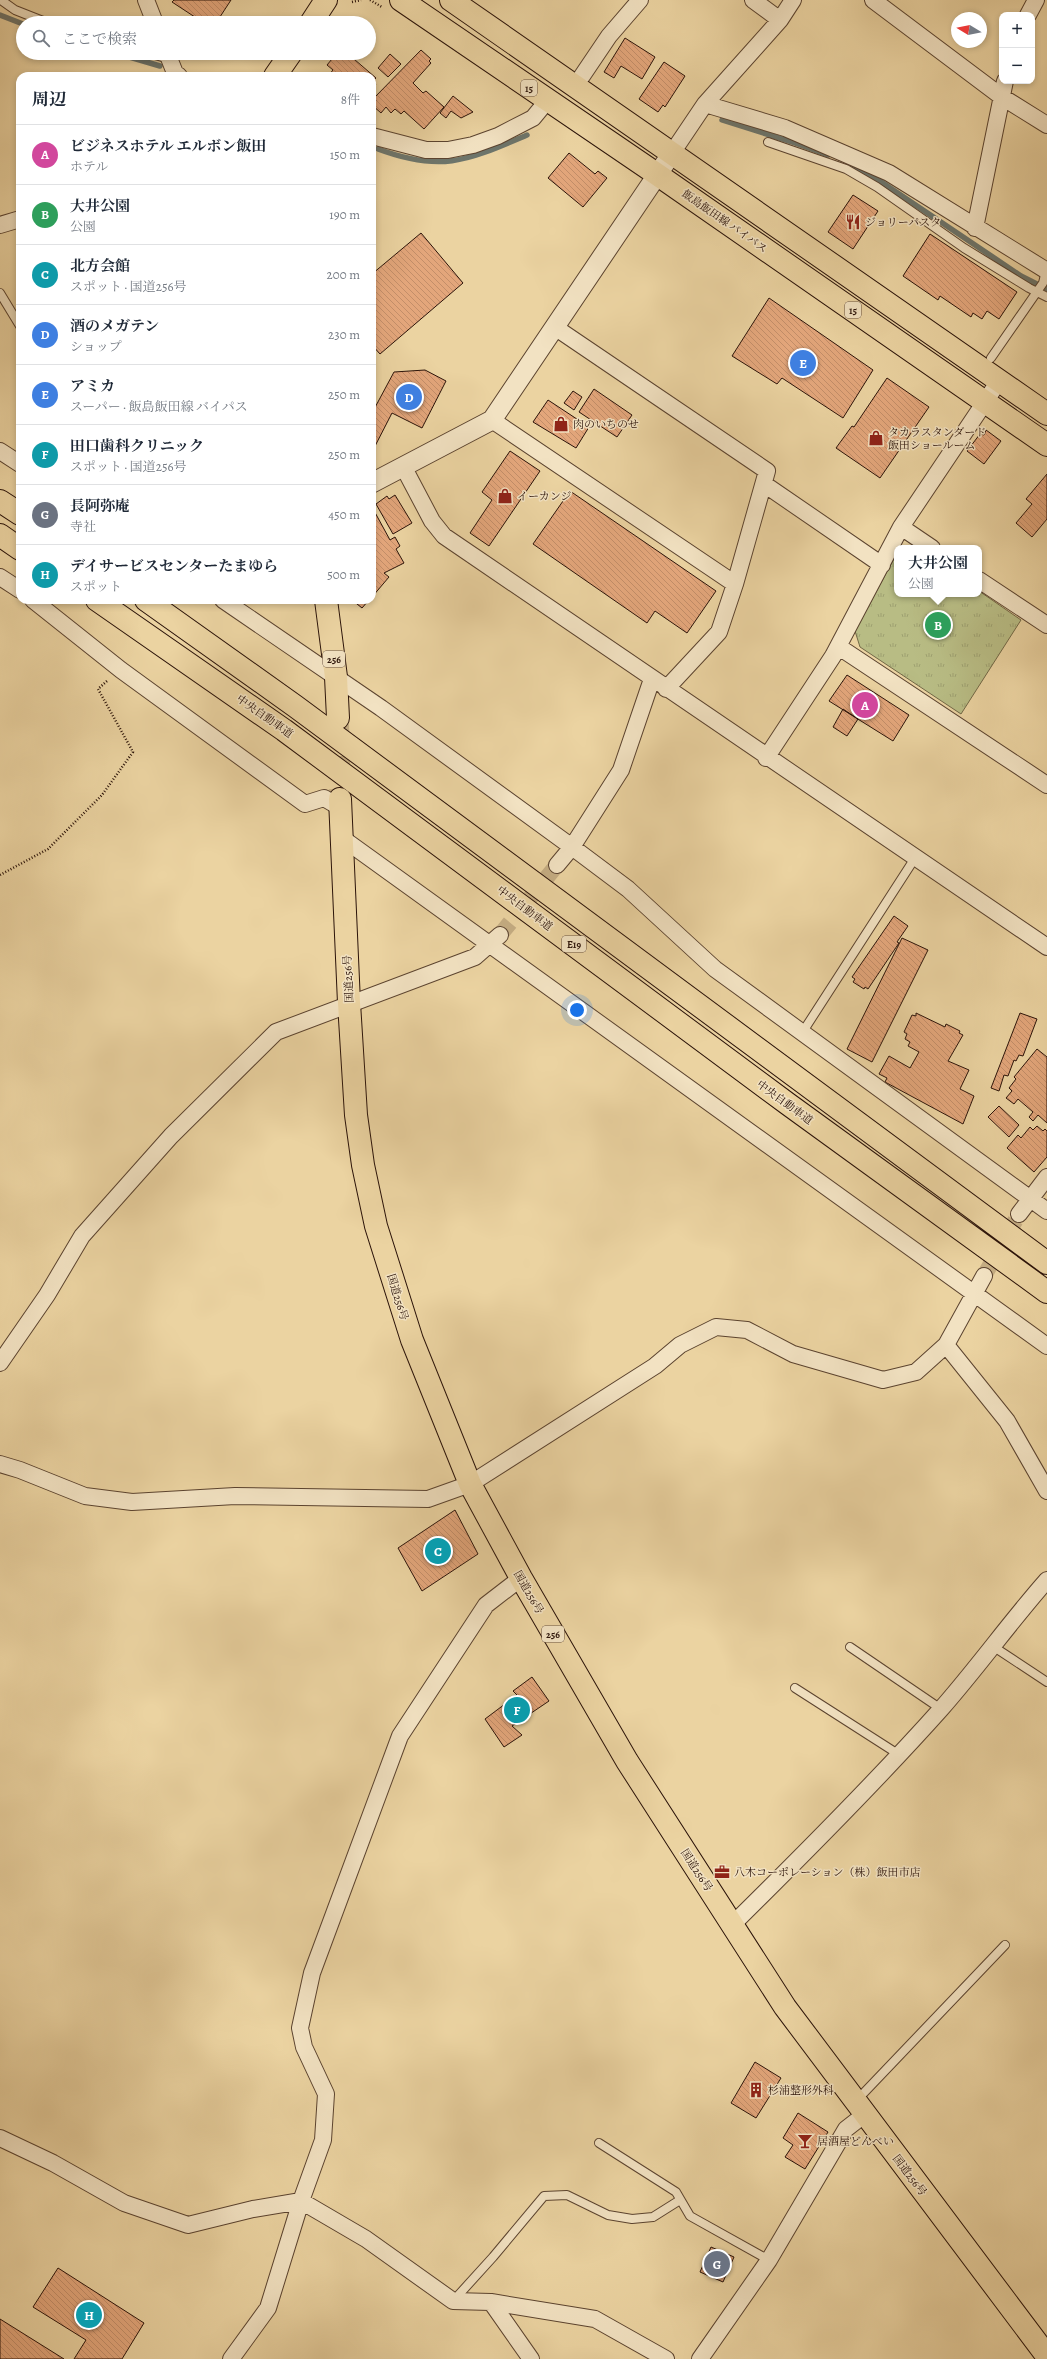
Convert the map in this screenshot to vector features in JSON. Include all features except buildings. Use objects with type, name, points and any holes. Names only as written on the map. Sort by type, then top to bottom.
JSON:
[{"type":"main road","points":[[316,16],[326,0]]},
{"type":"main road","name":"飯島飯田線 バイパス","points":[[401,0],[547,101],[658,175],[1047,445]]},
{"type":"main road","name":"15","points":[[450,0],[1047,414]]},
{"type":"main road","points":[[278,72],[286,60]]},
{"type":"main road","points":[[0,501],[16,511]]},
{"type":"main road","points":[[0,535],[16,546]]},
{"type":"main road","name":"中央自動車道","points":[[103,604],[284,730],[781,1099],[1047,1292]]},
{"type":"main road","name":"E19","points":[[152,604],[295,706],[1047,1262]]},
{"type":"main road","name":"256","points":[[327,604],[336,677],[338,718]]},
{"type":"main road","name":"国道256号","points":[[341,804],[349,1003],[356,1115],[363,1165],[376,1226],[412,1340],[470,1484],[521,1578],[627,1761],[785,2007],[860,2109],[1047,2356]]},
{"type":"street","points":[[146,0],[152,16]]},
{"type":"street","points":[[582,76],[609,36],[640,0]]},
{"type":"street","points":[[753,0],[780,20]]},
{"type":"street","points":[[376,481],[404,468],[492,420],[556,328],[705,104],[780,20],[794,0]]},
{"type":"street","points":[[873,0],[1002,97],[1047,125]]},
{"type":"street","points":[[1030,12],[1036,0]]},
{"type":"street","points":[[170,60],[176,72]]},
{"type":"street","points":[[975,228],[1004,84]]},
{"type":"street","points":[[376,137],[426,150],[448,150],[473,145],[498,136],[533,118],[547,101]]},
{"type":"street","points":[[705,104],[785,128],[889,173],[975,228],[1042,281]]},
{"type":"street","points":[[0,223],[16,220]]},
{"type":"street","points":[[556,328],[767,471],[736,584],[719,632],[666,689]]},
{"type":"street","points":[[766,758],[839,647],[901,527],[986,403],[999,381]]},
{"type":"street","points":[[492,420],[736,584]]},
{"type":"street","points":[[0,451],[16,461]]},
{"type":"street","points":[[404,468],[432,521],[444,536],[766,758],[915,858],[1045,941]]},
{"type":"street","points":[[764,484],[882,565]]},
{"type":"street","points":[[901,527],[928,545]]},
{"type":"street","points":[[0,577],[16,587]]},
{"type":"street","points":[[982,582],[1047,625]]},
{"type":"street","points":[[38,604],[121,670],[305,804],[324,798],[341,804]]},
{"type":"street","points":[[229,604],[336,677],[572,847],[628,889],[715,969],[1047,1211]]},
{"type":"street","points":[[839,647],[1047,785]]},
{"type":"street","points":[[556,865],[572,847],[621,770],[652,679]]},
{"type":"street","points":[[342,838],[1047,1346]]},
{"type":"street","points":[[0,1363],[47,1295],[82,1236],[171,1136],[276,1032],[349,1003],[475,957],[500,935]]},
{"type":"street","points":[[1019,1214],[1047,1177]]},
{"type":"street","points":[[0,1464],[20,1470],[85,1496],[132,1502],[235,1496],[428,1499],[470,1484],[655,1366],[680,1345],[716,1327],[747,1330],[793,1354],[883,1380],[916,1372],[946,1345],[984,1276]]},
{"type":"street","points":[[946,1345],[1007,1421],[1047,1491]]},
{"type":"street","points":[[231,2359],[268,2308],[301,2201],[323,2140],[326,2094],[304,2047],[300,2028],[312,1973],[400,1736],[486,1605],[521,1578]]},
{"type":"street","points":[[732,1925],[844,1814],[941,1709],[994,1647],[1047,1580]]},
{"type":"street","points":[[700,2359],[769,2260],[846,2129],[860,2109]]},
{"type":"street","points":[[0,2138],[52,2163],[124,2203],[188,2225],[253,2209],[301,2201],[366,2239],[453,2301],[491,2302],[595,2319],[666,2359]]},
{"type":"street","points":[[491,2302],[531,2359]]},
{"type":"lane","points":[[1,0],[15,10],[30,16]]},
{"type":"lane","points":[[768,142],[846,169],[877,187],[964,248],[1042,281],[1047,297]]},
{"type":"lane","points":[[991,358],[1042,281]]},
{"type":"lane","points":[[0,293],[16,319]]},
{"type":"lane","points":[[802,1033],[915,858]]},
{"type":"lane","points":[[850,1647],[941,1709]]},
{"type":"lane","points":[[994,1647],[1047,1682]]},
{"type":"lane","points":[[795,1688],[898,1754]]},
{"type":"lane","points":[[860,2109],[1005,1945]]},
{"type":"lane","points":[[599,2143],[676,2192],[690,2216],[769,2260]]},
{"type":"lane","points":[[453,2301],[493,2257],[544,2196],[567,2195],[608,2215],[632,2219],[653,2216],[680,2200]]},
{"type":"path","points":[[352,2],[361,0]]},
{"type":"path","points":[[0,875],[48,849],[102,795],[133,752],[98,689],[121,670]]},
{"type":"green space","points":[[894,559],[894,597],[982,597],[982,593],[1021,620],[961,714],[860,647],[855,631]]},
{"type":"waterway","points":[[0,15],[16,21]]},
{"type":"waterway","points":[[140,60],[160,66]]},
{"type":"waterway","points":[[722,120],[828,155]]},
{"type":"waterway","points":[[378,149],[400,156],[438,162],[471,157],[527,135]]},
{"type":"waterway","points":[[849,164],[874,177],[1021,276],[1047,289]]},
{"type":"tunnel","points":[[338,723],[340,799]]},
{"type":"tunnel","points":[[500,935],[557,865]]},
{"type":"tunnel","points":[[984,1276],[1019,1214]]},
{"type":"place","name":"ジョリーパスタ","points":[[853,222]]},
{"type":"place","name":"アミカ","points":[[803,363]]},
{"type":"place","name":"酒のメガテン","points":[[409,397]]},
{"type":"place","name":"肉のいちのせ","points":[[561,424]]},
{"type":"place","name":"タカラスタンダード 飯田ショールーム","points":[[876,438]]},
{"type":"place","name":"イーカンジ","points":[[505,496]]},
{"type":"place","name":"大井公園","points":[[938,625]]},
{"type":"place","name":"ビジネスホテル エルボン飯田","points":[[865,705]]},
{"type":"place","name":"北方会館","points":[[438,1551]]},
{"type":"place","name":"田口歯科クリニック","points":[[517,1710]]},
{"type":"place","name":"八木コーポレーション（株）飯田市店","points":[[722,1872]]},
{"type":"place","name":"杉浦整形外科","points":[[756,2090]]},
{"type":"place","name":"居酒屋どんべい","points":[[805,2141]]},
{"type":"place","name":"長阿弥庵","points":[[717,2264]]},
{"type":"place","name":"デイサービスセンターたまゆら","points":[[89,2315]]}]
